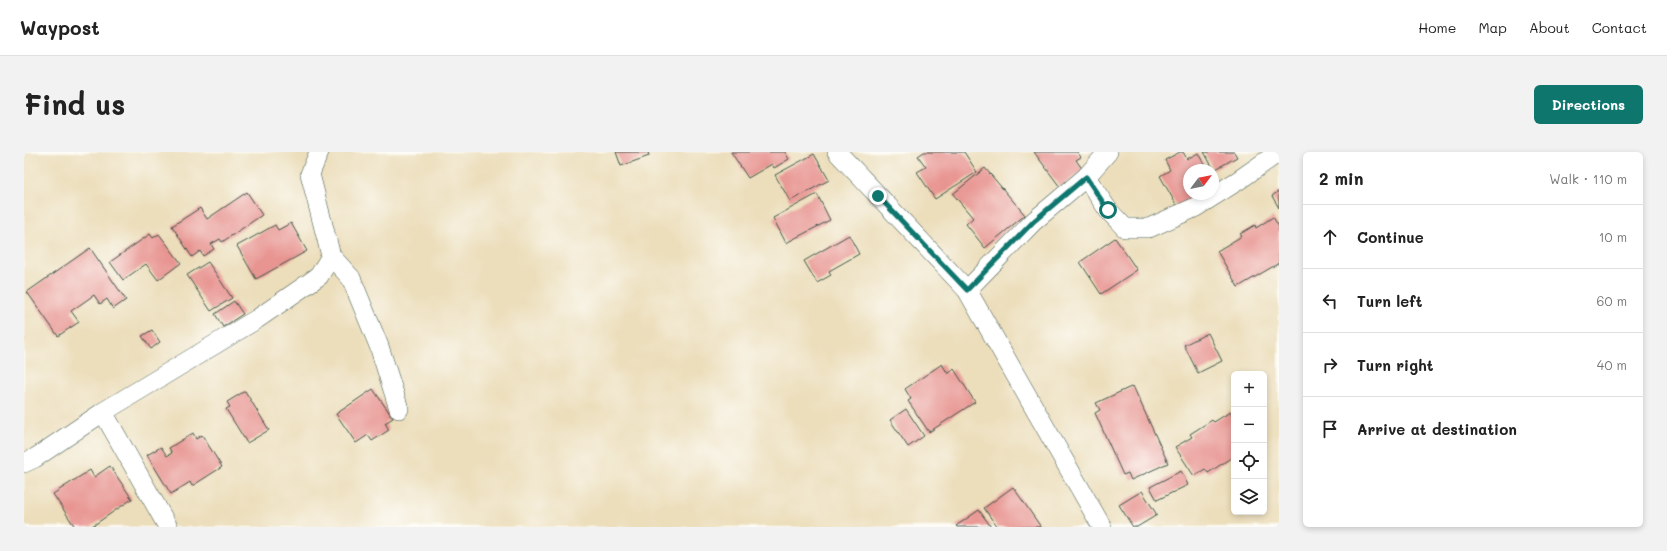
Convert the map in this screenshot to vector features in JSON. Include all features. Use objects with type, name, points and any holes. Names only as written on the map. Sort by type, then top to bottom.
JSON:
[{"type":"street","points":[[319,152],[310,174],[331,256],[351,278],[379,346],[399,409]]},
{"type":"street","points":[[837,152],[967,290],[1102,527]]},
{"type":"street","points":[[967,290],[1034,221],[1086,177],[1108,152]]},
{"type":"street","points":[[1086,177],[1108,210],[1125,228],[1149,228],[1196,208],[1279,152]]},
{"type":"street","points":[[24,463],[35,458],[103,412],[258,319],[319,276],[331,256]]},
{"type":"street","points":[[103,412],[168,527]]},
{"type":"building","points":[[616,152],[648,152],[649,156],[621,166]]},
{"type":"building","points":[[731,152],[785,152],[789,159],[774,168],[772,164],[748,178]]},
{"type":"building","points":[[924,152],[964,152],[977,172],[935,199],[917,172],[926,167],[918,156]]},
{"type":"building","points":[[1034,152],[1077,152],[1081,157],[1076,160],[1083,170],[1060,187]]},
{"type":"building","points":[[1180,152],[1183,152],[1187,159],[1198,153],[1204,164],[1183,164],[1183,200],[1188,200],[1177,206],[1160,176],[1170,170],[1165,160]]},
{"type":"building","points":[[1204,152],[1234,152],[1237,157],[1219,167],[1219,164],[1211,164]]},
{"type":"building","points":[[814,154],[829,180],[790,201],[775,175]]},
{"type":"building","points":[[985,168],[1025,215],[985,248],[966,224],[973,218],[953,194]]},
{"type":"building","points":[[1279,191],[1279,208],[1272,196]]},
{"type":"building","points":[[247,192],[262,215],[222,242],[220,239],[211,244],[214,249],[203,256],[200,251],[192,257],[172,226],[200,208],[207,219]]},
{"type":"building","points":[[817,194],[830,220],[786,243],[773,218]]},
{"type":"building","points":[[1273,217],[1279,227],[1279,263],[1238,287],[1217,251],[1242,236],[1240,234],[1255,225],[1256,228]]},
{"type":"building","points":[[291,223],[307,251],[256,279],[237,246],[275,225],[278,230]]},
{"type":"building","points":[[150,234],[153,238],[159,234],[181,263],[158,280],[146,264],[123,280],[110,262]]},
{"type":"building","points":[[849,235],[859,254],[829,271],[831,275],[817,283],[804,261]]},
{"type":"building","points":[[1115,238],[1137,270],[1101,294],[1080,262]]},
{"type":"building","points":[[90,248],[126,300],[113,309],[107,299],[100,304],[94,295],[71,311],[79,322],[58,336],[27,292]]},
{"type":"building","points":[[208,262],[232,298],[211,311],[187,275]]},
{"type":"building","points":[[234,301],[243,314],[223,327],[215,314]]},
{"type":"building","points":[[152,330],[160,342],[151,349],[142,336]]},
{"type":"building","points":[[1208,333],[1222,361],[1198,373],[1184,345]]},
{"type":"building","points":[[942,364],[948,374],[954,369],[975,402],[929,432],[908,401],[911,399],[905,389]]},
{"type":"building","points":[[1133,386],[1168,463],[1131,480],[1128,473],[1123,475],[1095,413],[1100,410],[1096,403]]},
{"type":"building","points":[[373,389],[393,418],[385,423],[389,430],[372,441],[368,435],[356,443],[336,414]]},
{"type":"building","points":[[245,391],[269,430],[247,443],[226,409],[230,407],[227,402]]},
{"type":"building","points":[[906,409],[924,436],[908,447],[890,420]]},
{"type":"building","points":[[1230,412],[1231,414],[1231,458],[1208,473],[1205,469],[1194,476],[1175,447],[1192,437],[1190,434],[1212,420],[1214,422]]},
{"type":"building","points":[[193,433],[196,439],[202,435],[222,467],[192,486],[190,482],[171,494],[147,455],[161,447],[167,456],[172,453],[169,448]]},
{"type":"building","points":[[110,466],[132,499],[91,527],[75,527],[53,494],[90,470],[94,477]]},
{"type":"building","points":[[1181,471],[1188,485],[1157,500],[1150,487]]},
{"type":"building","points":[[1013,487],[1041,527],[997,527],[984,508]]},
{"type":"building","points":[[1142,491],[1157,515],[1137,527],[1133,527],[1119,505]]},
{"type":"building","points":[[979,510],[991,527],[956,526]]},
{"type":"route","points":[[878,196],[967,290],[1034,221],[1086,177],[1108,210]]}]
